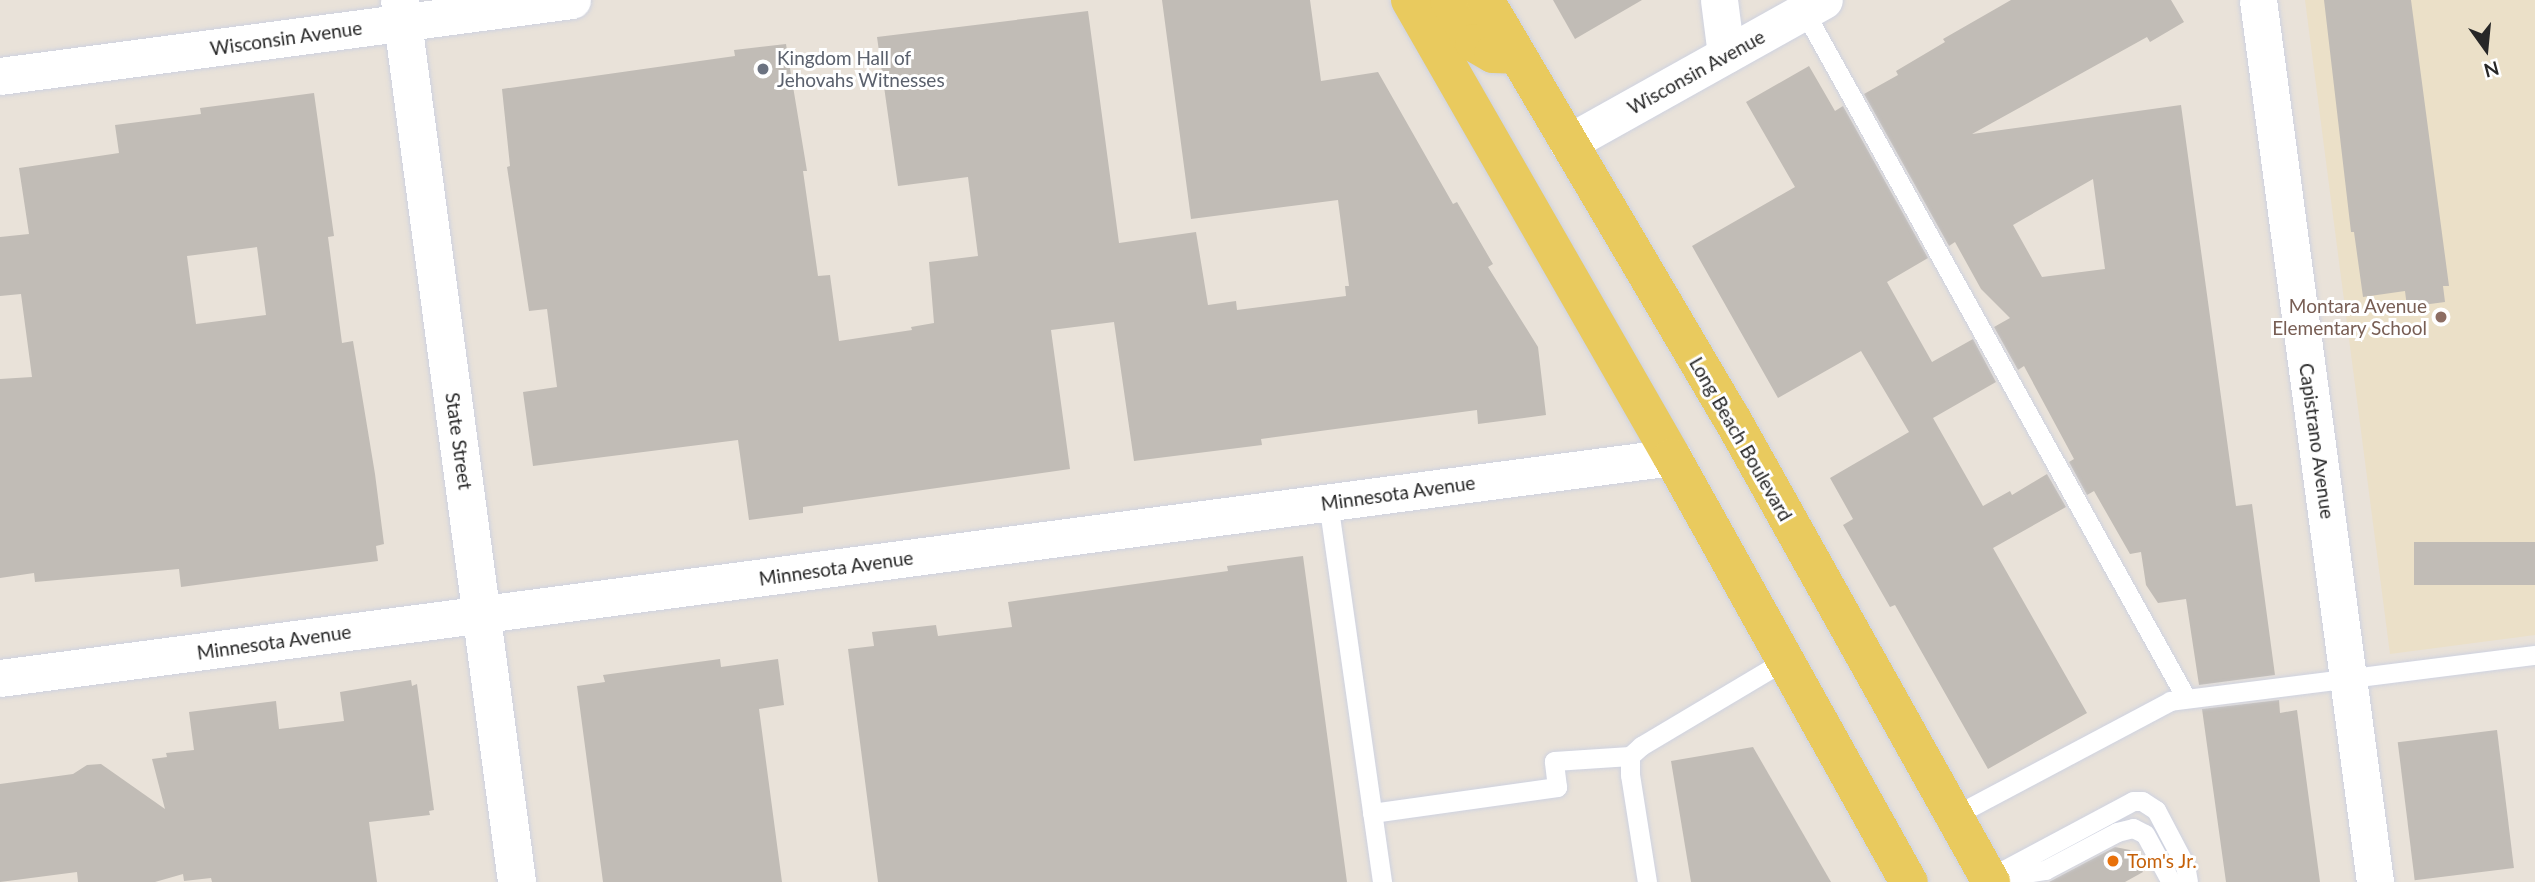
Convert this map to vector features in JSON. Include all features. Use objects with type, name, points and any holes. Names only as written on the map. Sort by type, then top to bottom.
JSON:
[{"type":"main road","points":[[1410,0],[1787,659],[1909,882]]},
{"type":"main road","points":[[1449,0],[1475,43],[1493,54],[1516,55]]},
{"type":"main road","name":"Long Beach Boulevard","points":[[1485,0],[1731,418],[1990,880]]},
{"type":"main road","name":"State Street","points":[[402,11],[517,882]]},
{"type":"street","name":"Wisconsin Avenue","points":[[0,76],[402,11],[572,0]]},
{"type":"street","points":[[1719,0],[1726,55]]},
{"type":"street","name":"Capistrano Avenue","points":[[2259,0],[2375,882]]},
{"type":"street","name":"Wisconsin Avenue","points":[[1568,143],[1814,6]]},
{"type":"street","name":"Minnesota Avenue","points":[[0,678],[1672,457]]},
{"type":"lane","points":[[1814,6],[2186,698]]},
{"type":"lane","points":[[1328,502],[1382,882]]},
{"type":"lane","points":[[1954,816],[2170,701],[2535,654]]},
{"type":"lane","points":[[1373,813],[1558,787],[1554,761],[1630,756],[1641,746],[1787,659]]},
{"type":"lane","points":[[1630,756],[1630,775],[1647,882]]},
{"type":"lane","points":[[1990,880],[2133,801],[2142,801],[2156,810],[2185,865],[2188,882]]},
{"type":"lane","points":[[1990,880],[2045,870],[2116,832],[2133,828],[2145,834],[2171,882]]},
{"type":"shaded area","name":"Montara Avenue Elementary School","points":[[2305,0],[2535,0],[2535,635],[2390,654]]},
{"type":"building","points":[[1162,0],[1310,0],[1321,81],[1378,72],[1453,204],[1457,202],[1493,264],[1488,267],[1538,347],[1546,415],[1478,424],[1477,410],[1261,439],[1262,445],[1134,461],[1114,322],[1051,330],[1070,469],[803,507],[803,513],[749,520],[738,440],[533,466],[523,392],[557,387],[547,309],[529,311],[507,167],[510,166],[502,89],[735,56],[734,50],[786,44],[807,171],[803,171],[818,276],[830,275],[839,341],[912,330],[911,327],[934,323],[929,262],[978,256],[968,177],[898,186],[877,37],[1088,11],[1119,243],[1196,232],[1208,305],[1236,301],[1237,310],[1346,296],[1345,286],[1349,286],[1338,200],[1191,219]]},
{"type":"building","points":[[1553,0],[1642,0],[1575,39]]},
{"type":"building","points":[[2011,0],[2171,0],[2184,22],[2150,42],[2147,37],[1972,134],[2181,105],[2236,506],[2252,504],[2275,675],[2199,685],[2186,599],[2158,603],[2146,585],[2141,552],[2130,554],[2094,491],[2087,495],[2069,462],[2074,459],[2024,366],[2018,370],[1994,327],[2010,318],[1981,289],[1955,242],[1949,246],[1864,94],[1898,75],[1896,71],[1945,42],[1943,39]],"holes":[[[2093,179],[2105,269],[2042,277],[2013,225]]]},
{"type":"building","points":[[2324,0],[2411,0],[2449,286],[2443,286],[2445,302],[2407,307],[2405,291],[2363,297],[2354,232],[2351,232]]},
{"type":"building","points":[[1809,66],[1835,111],[1843,106],[1928,258],[1887,282],[1932,362],[1973,339],[1996,382],[1933,418],[1983,506],[2010,491],[2012,495],[2047,474],[2066,507],[1993,548],[2087,713],[1988,769],[1895,605],[1890,607],[1843,525],[1853,519],[1830,478],[1909,432],[1861,351],[1778,398],[1692,246],[1795,187],[1746,102]]},
{"type":"building","points":[[314,93],[334,236],[328,237],[342,343],[353,341],[375,474],[384,544],[376,546],[378,561],[181,587],[179,569],[35,582],[34,573],[0,578],[0,379],[32,377],[21,294],[0,296],[0,237],[29,234],[19,168],[119,153],[115,125],[201,114],[200,108]],"holes":[[[257,247],[266,315],[196,324],[187,256]]]},
{"type":"building","points":[[2414,542],[2535,542],[2535,585],[2414,585]]},
{"type":"building","points":[[1303,556],[1347,882],[878,882],[848,649],[874,646],[872,632],[936,625],[938,636],[1012,627],[1008,602],[1228,571],[1227,566]]},
{"type":"building","points":[[720,659],[721,667],[778,659],[784,705],[759,709],[782,882],[603,882],[577,686],[605,682],[603,675]]},
{"type":"building","points":[[411,680],[412,686],[417,684],[434,810],[429,811],[430,815],[369,822],[377,882],[212,882],[211,878],[184,881],[183,874],[155,882],[78,882],[77,872],[0,882],[0,784],[73,774],[87,765],[101,764],[165,809],[152,759],[167,757],[166,753],[194,750],[189,712],[276,701],[279,729],[344,721],[340,692]]},
{"type":"building","points":[[2279,700],[2280,713],[2297,710],[2320,882],[2226,882],[2202,709]]},
{"type":"building","points":[[2497,730],[2514,868],[2415,880],[2398,742]]},
{"type":"building","points":[[1753,747],[1831,882],[1691,882],[1671,761]]},
{"type":"building","name":"Tom's Jr.","points":[[2115,847],[2130,850],[2143,872],[2125,882],[2049,882]]},
{"type":"place","name":"Kingdom Hall of Jehovahs Witnesses","points":[[763,69]]},
{"type":"place","name":"Montara Avenue Elementary School","points":[[2441,317]]},
{"type":"place","name":"Tom's Jr.","points":[[2113,861]]}]
